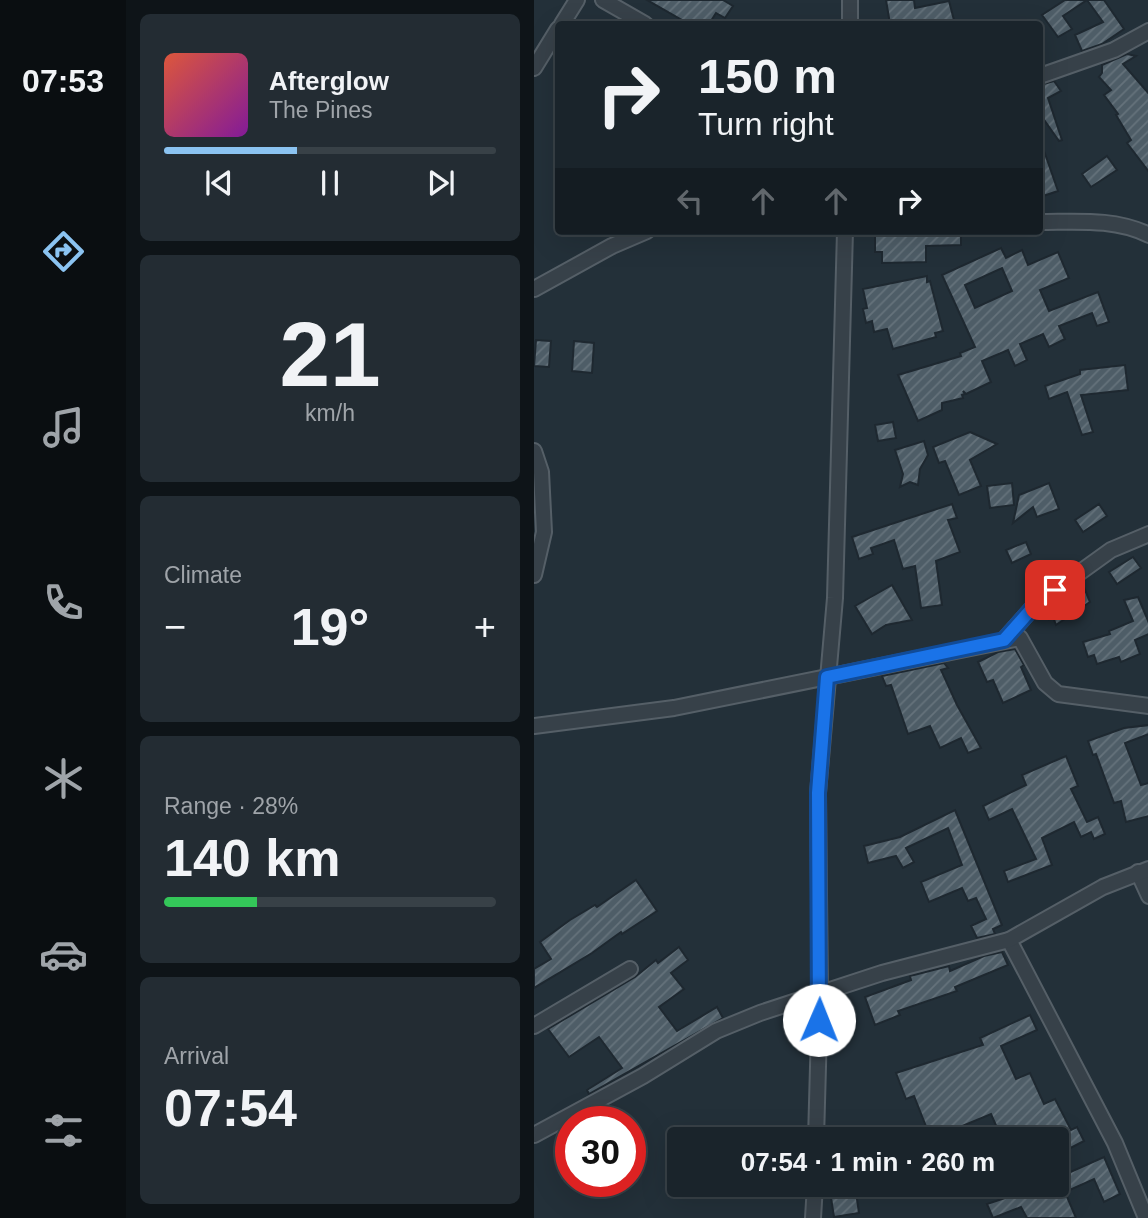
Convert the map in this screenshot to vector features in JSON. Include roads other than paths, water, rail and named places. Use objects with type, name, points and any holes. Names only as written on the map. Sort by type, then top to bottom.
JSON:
[{"type":"street","points":[[564,21],[577,0]]},
{"type":"street","points":[[603,0],[640,21]]},
{"type":"street","points":[[850,0],[850,21]]},
{"type":"street","points":[[1043,75],[1114,50],[1148,31]]},
{"type":"street","points":[[534,68],[555,34]]},
{"type":"street","points":[[1043,222],[1109,223],[1137,229],[1148,235]]},
{"type":"street","points":[[534,289],[612,246],[638,235]]},
{"type":"street","points":[[816,1127],[820,994],[818,793],[834,598],[845,235]]},
{"type":"street","points":[[534,451],[540,472],[544,532],[534,575]]},
{"type":"street","points":[[1004,640],[1045,597],[1111,550],[1148,534]]},
{"type":"street","points":[[534,726],[674,708],[1020,638],[1045,683],[1058,694],[1148,706]]},
{"type":"street","points":[[534,1135],[643,1076],[716,1031],[760,1013],[882,974],[1009,940],[1103,887],[1143,871],[1148,896]]},
{"type":"street","points":[[1009,940],[1115,1143],[1146,1218]]},
{"type":"street","points":[[534,1026],[630,969]]},
{"type":"street","points":[[813,1218],[814,1197]]}]
